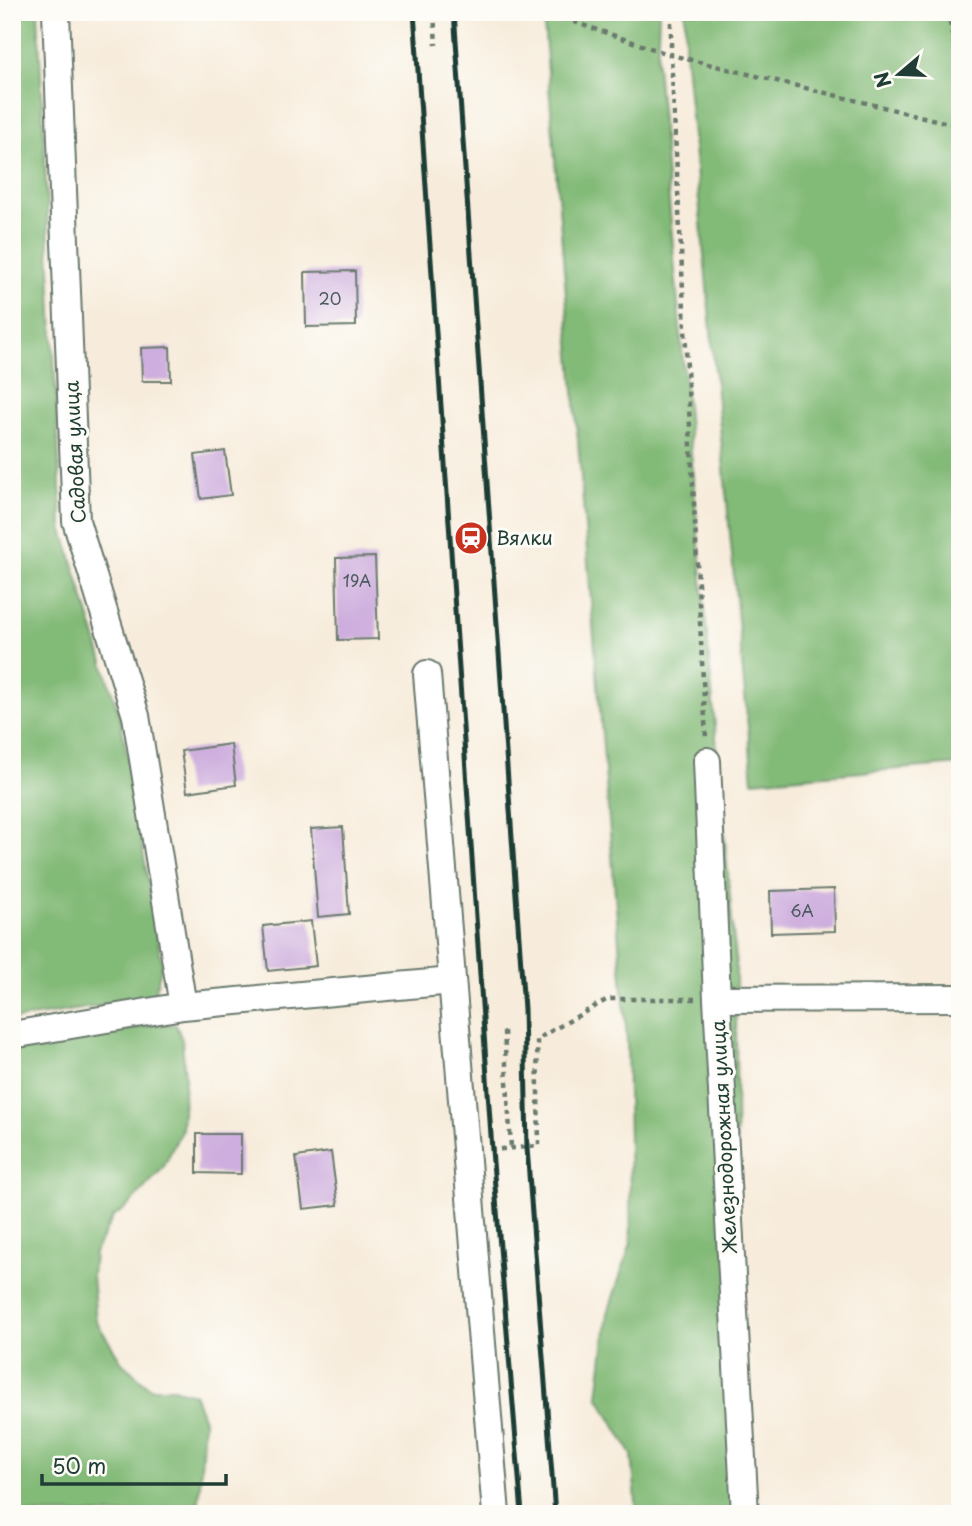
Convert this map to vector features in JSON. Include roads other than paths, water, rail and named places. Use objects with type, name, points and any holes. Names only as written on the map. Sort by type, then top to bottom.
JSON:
[{"type":"street","name":"Садовая улица","points":[[56,12],[76,521],[136,716],[183,1006]]},
{"type":"street","points":[[427,674],[496,1514]]},
{"type":"street","name":"Железнодорожная улица","points":[[707,761],[745,1514]]},
{"type":"street","points":[[12,1035],[183,1006],[452,981]]},
{"type":"street","points":[[717,999],[960,998]]},
{"type":"railway","points":[[414,12],[492,1150],[522,1514]]},
{"type":"railway","points":[[454,12],[524,1009],[527,1148],[555,1514]]},
{"type":"place","name":"Вялки","points":[[471,538]]}]
